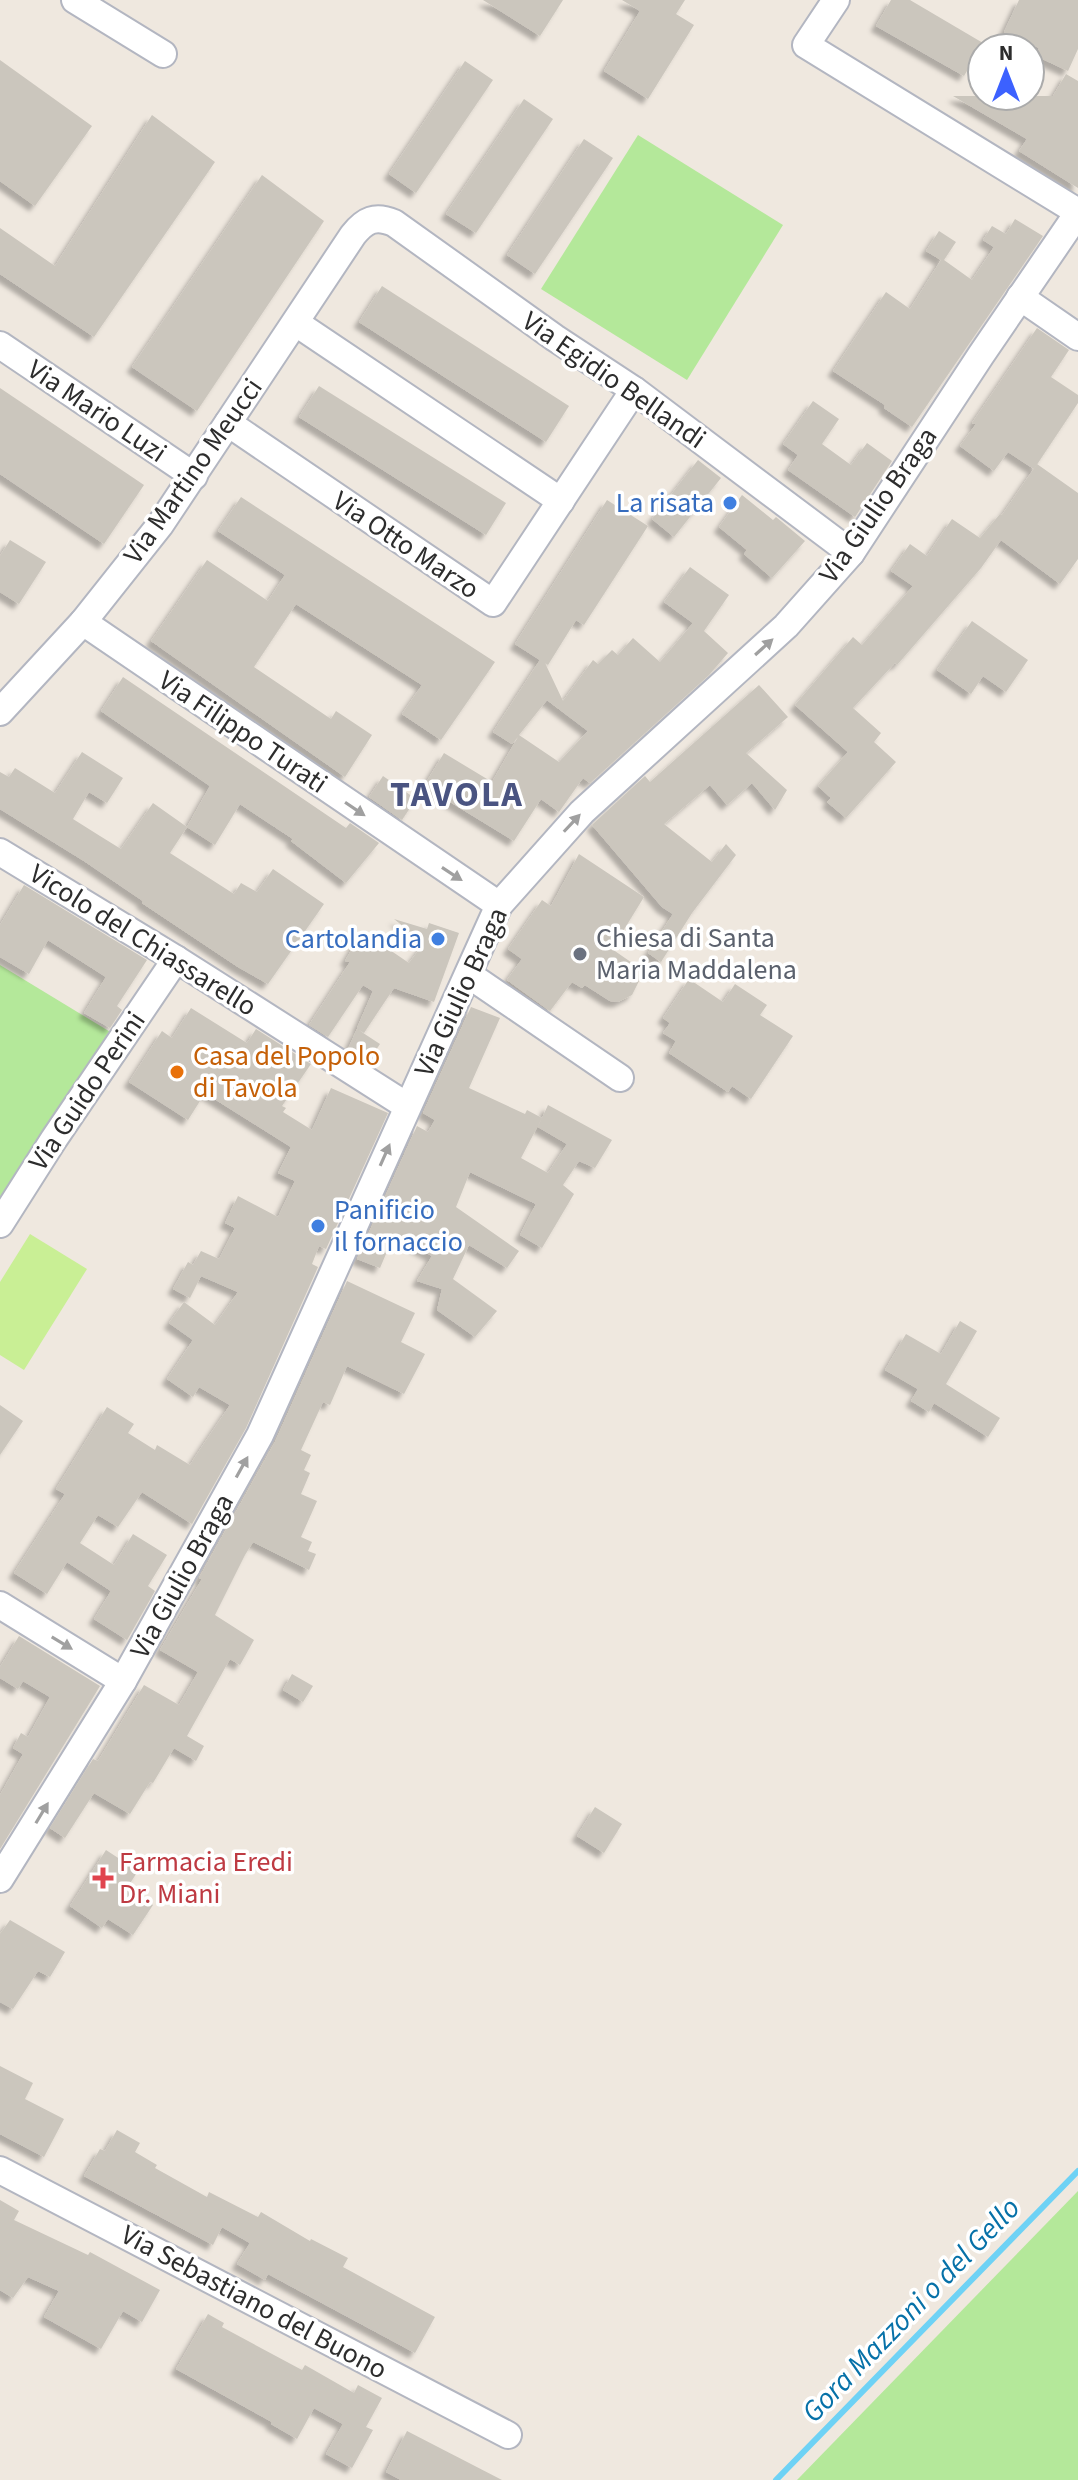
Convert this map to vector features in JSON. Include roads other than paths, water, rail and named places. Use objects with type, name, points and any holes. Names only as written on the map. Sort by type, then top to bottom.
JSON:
[{"type":"street","points":[[75,0],[163,54]]},
{"type":"street","points":[[836,0],[806,45],[1078,213]]},
{"type":"street","name":"Via Giulio Braga","points":[[0,1879],[123,1681],[260,1435],[499,905],[582,812],[786,626],[851,553],[1078,213]]},
{"type":"street","name":"Via Egidio Bellandi","points":[[370,219],[380,218],[394,223],[555,338],[634,390],[851,553]]},
{"type":"street","name":"Via Martino Meucci","points":[[0,712],[83,622],[160,525],[353,235],[370,219]]},
{"type":"street","points":[[1020,297],[1078,337]]},
{"type":"street","points":[[296,323],[561,501]]},
{"type":"street","name":"Via Mario Luzi","points":[[0,345],[194,476]]},
{"type":"street","name":"Via Otto Marzo","points":[[228,423],[493,603],[634,390]]},
{"type":"street","name":"Via Filippo Turati","points":[[83,622],[499,905]]},
{"type":"street","name":"Vicolo del Chiassarello","points":[[0,852],[176,959],[407,1106]]},
{"type":"street","name":"Via Guido Perini","points":[[0,1224],[176,959]]},
{"type":"street","points":[[469,975],[620,1078]]},
{"type":"street","points":[[0,1605],[123,1681]]},
{"type":"street","name":"Via Sebastiano del Buono","points":[[0,2170],[508,2435]]},
{"type":"waterway","name":"Gora Mazzoni o del Gello","points":[[776,2480],[1078,2171]]},
{"type":"place","name":"La risata","points":[[730,503]]},
{"type":"place","name":"Cartolandia","points":[[438,939]]},
{"type":"place","name":"Chiesa di Santa Maria Maddalena","points":[[580,954]]},
{"type":"place","name":"Casa del Popolo di Tavola","points":[[177,1072]]},
{"type":"place","name":"Panificio il fornaccio","points":[[318,1226]]},
{"type":"place","name":"Farmacia Eredi Dr. Miani","points":[[103,1878]]},
{"type":"district","name":"TAVOLA","points":[[457,794]]}]
